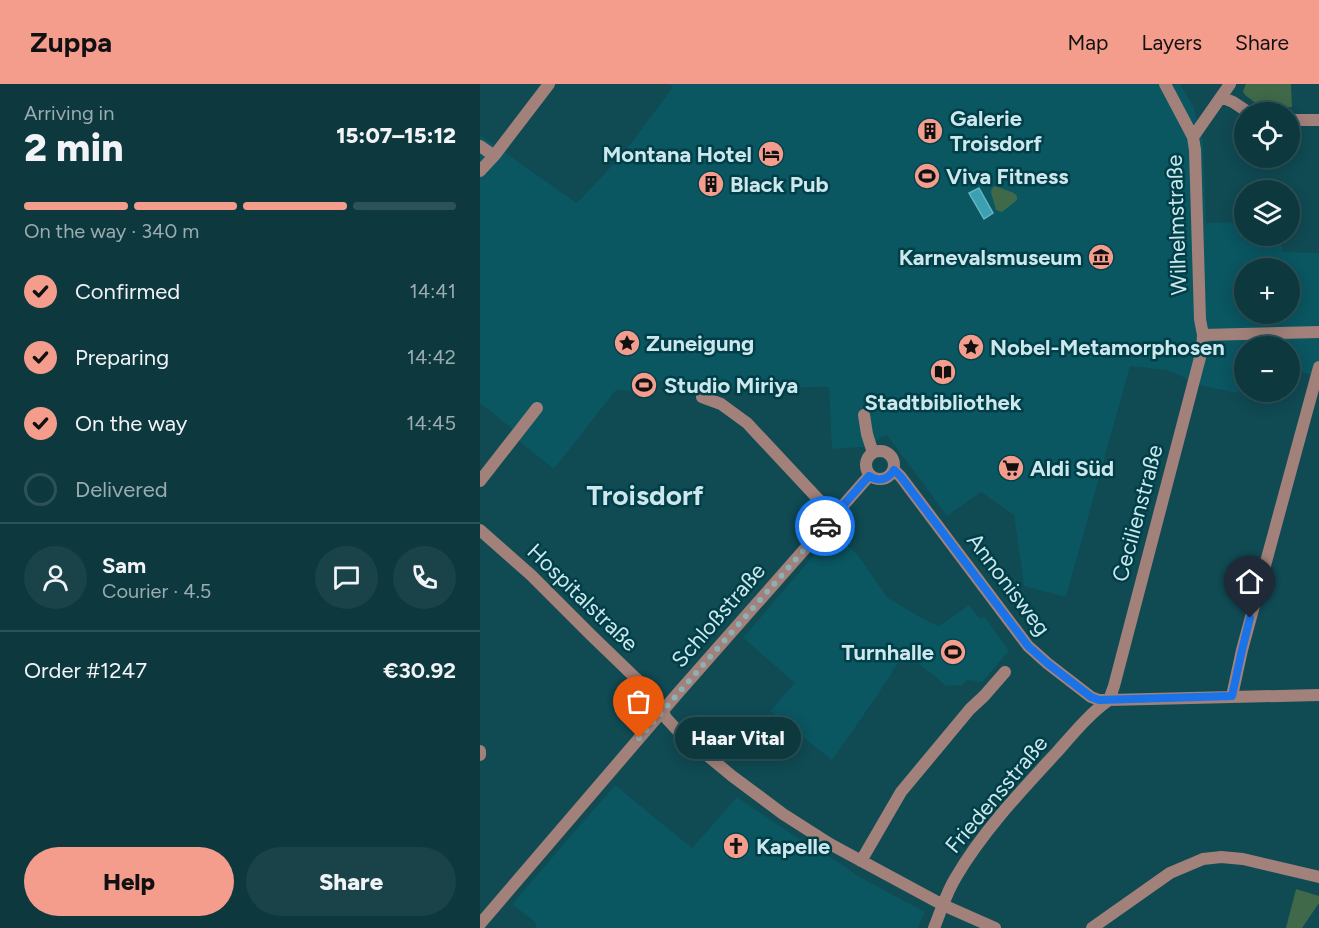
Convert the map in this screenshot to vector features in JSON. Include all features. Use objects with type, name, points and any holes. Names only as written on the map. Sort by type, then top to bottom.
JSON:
[{"type":"street","points":[[480,171],[549,84]]},
{"type":"street","name":"Wilhelmstraße","points":[[1165,84],[1192,137],[1196,162],[1200,319],[1203,335]]},
{"type":"street","points":[[1192,137],[1230,84]]},
{"type":"street","points":[[1221,97],[1234,103]]},
{"type":"street","points":[[1300,120],[1319,120]]},
{"type":"street","points":[[480,146],[494,156]]},
{"type":"street","points":[[1203,335],[1319,332]]},
{"type":"street","name":"Cecilienstraße","points":[[1109,700],[1202,350],[1203,335]]},
{"type":"street","points":[[1232,696],[1242,650],[1319,367]]},
{"type":"street","points":[[702,397],[721,404],[747,423],[833,515]]},
{"type":"street","points":[[480,481],[537,408]]},
{"type":"street","points":[[864,415],[873,453]]},
{"type":"street","points":[[883,451],[891,456],[894,470],[884,479],[874,479],[869,476],[865,466],[866,460],[873,453],[883,451]]},
{"type":"street","name":"Annonisweg","points":[[894,470],[1028,646],[1091,697],[1109,700]]},
{"type":"street","name":"Schloßstraße","points":[[481,921],[869,476]]},
{"type":"street","name":"Hospitalstraße","points":[[480,530],[531,574],[648,690],[666,718],[678,731],[732,776],[812,834],[943,905],[995,928]]},
{"type":"street","points":[[861,861],[901,792],[970,709],[1005,672]]},
{"type":"street","points":[[1109,700],[1319,695]]},
{"type":"street","name":"Friedensstraße","points":[[934,928],[955,879],[986,833],[1067,741],[1097,709],[1109,700]]},
{"type":"street","points":[[1092,928],[1170,873],[1203,859],[1221,857],[1243,859],[1319,877]]},
{"type":"shaded area","points":[[669,84],[1180,84],[1194,108],[1203,141],[1206,223],[1234,222],[1234,246],[1282,246],[1282,252],[1319,253],[1319,377],[1300,372],[1300,336],[1234,336],[1234,392],[1203,386],[1167,370],[1130,366],[1066,597],[1024,586],[1014,515],[981,492],[947,516],[887,435],[863,447],[832,449],[829,387],[722,388],[658,381],[652,392],[616,390],[554,469],[521,443],[510,427],[480,403],[480,135],[577,203],[622,155],[673,87]]},
{"type":"shaded area","points":[[979,188],[993,213],[984,219],[969,193]]},
{"type":"shaded area","points":[[833,533],[857,554],[888,598],[939,626],[969,605],[980,619],[984,616],[1009,651],[982,682],[967,680],[962,685],[946,686],[905,652],[832,760],[770,711],[795,683],[743,638]]},
{"type":"shaded area","points":[[615,785],[692,848],[737,797],[856,875],[925,912],[918,928],[537,928],[535,922],[512,904]]},
{"type":"green space","points":[[1246,84],[1291,84],[1292,102],[1254,102],[1243,91]]},
{"type":"green space","points":[[995,186],[1017,196],[1017,200],[1002,212],[996,210],[991,192]]},
{"type":"green space","points":[[1296,889],[1319,896],[1319,903],[1302,928],[1286,928]]},
{"type":"way so far","points":[[639,738],[825,526]]},
{"type":"place","name":"Galerie Troisdorf","points":[[930,131]]},
{"type":"place","name":"Montana Hotel","points":[[771,154]]},
{"type":"place","name":"Viva Fitness","points":[[927,176]]},
{"type":"place","name":"Black Pub","points":[[711,184]]},
{"type":"place","name":"Karnevalsmuseum","points":[[1101,257]]},
{"type":"place","name":"Zuneigung","points":[[627,343]]},
{"type":"place","name":"Nobel-Metamorphosen","points":[[971,347]]},
{"type":"place","name":"Stadtbibliothek","points":[[943,372]]},
{"type":"place","name":"Studio Miriya","points":[[644,385]]},
{"type":"place","name":"Aldi Süd","points":[[1011,468]]},
{"type":"place","name":"Turnhalle","points":[[953,652]]},
{"type":"place","name":"Haar Vital","points":[[639,738]]},
{"type":"place","name":"Kapelle","points":[[736,846]]},
{"type":"district","name":"Troisdorf","points":[[645,495]]},
{"type":"route","points":[[825,526],[869,476],[880,480],[891,475],[894,470],[1028,646],[1091,697],[1099,700],[1232,696],[1250,618]]}]
